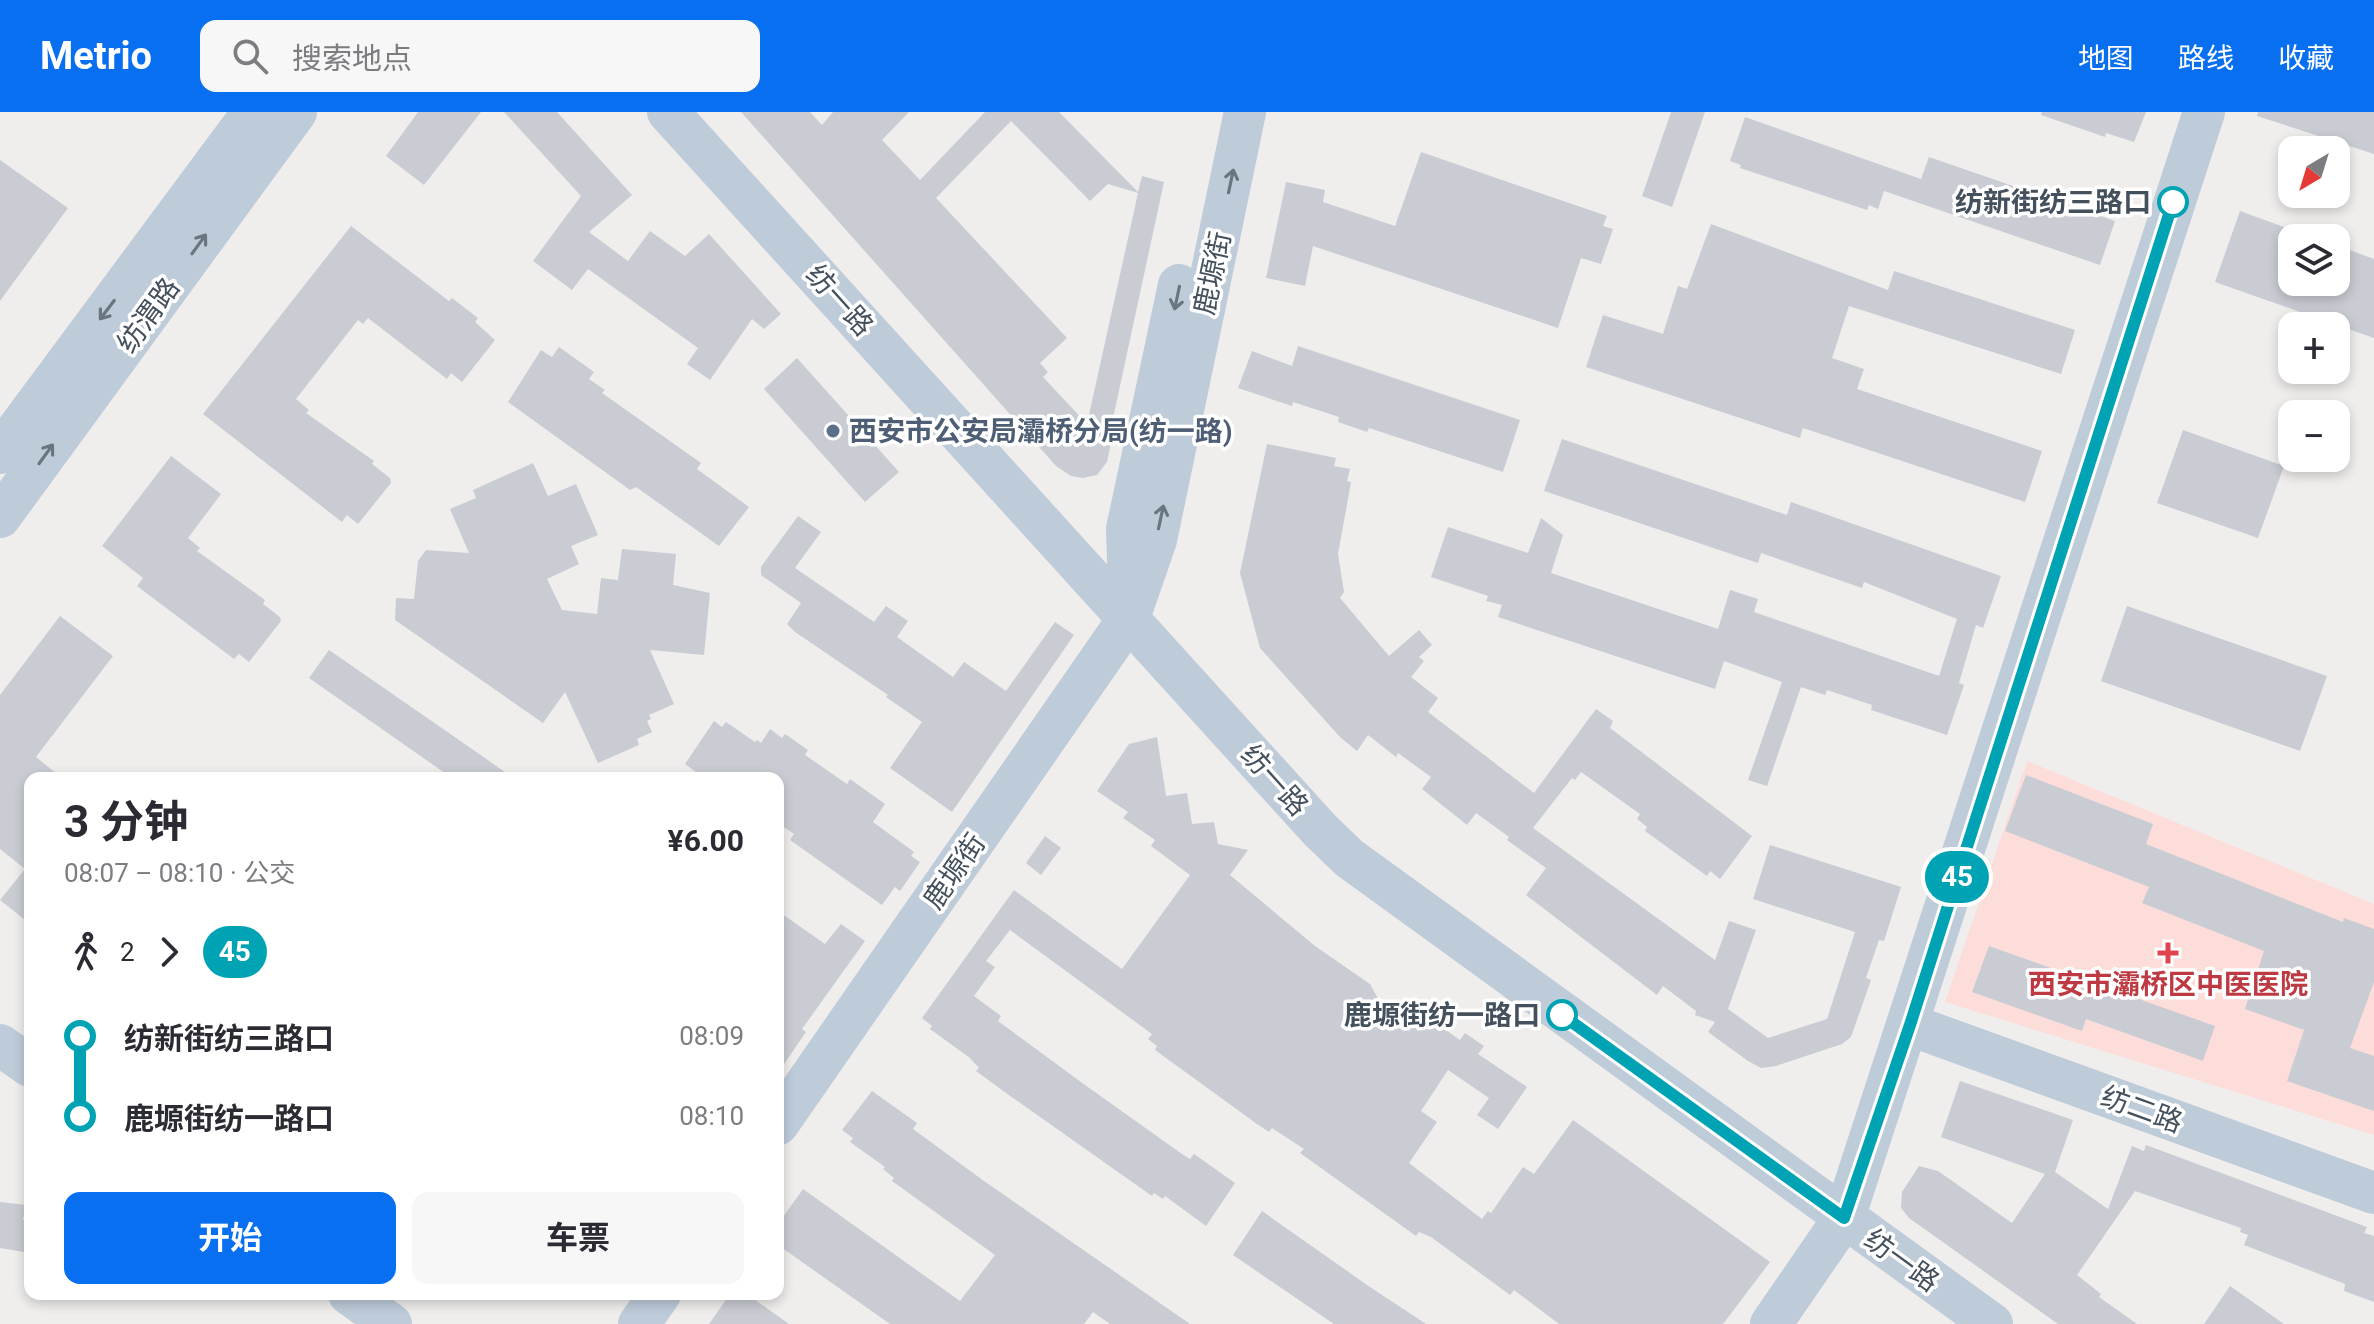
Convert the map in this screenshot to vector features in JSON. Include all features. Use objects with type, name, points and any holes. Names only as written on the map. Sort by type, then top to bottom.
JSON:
[{"type":"street","name":"纺渭路","points":[[0,453],[253,112]]},
{"type":"street","name":"纺渭路","points":[[0,517],[296,112]]},
{"type":"street","name":"纺一路","points":[[668,112],[1349,858],[1992,1324]]},
{"type":"street","name":"鹿塬街","points":[[1129,618],[1127,529],[1216,112]]},
{"type":"street","name":"鹿塬街","points":[[784,1115],[1129,618],[1156,540],[1245,112]]},
{"type":"street","points":[[1771,1324],[1844,1218],[1910,1025],[2204,112]]},
{"type":"street","name":"纺二路","points":[[1910,1025],[2374,1193]]},
{"type":"street","points":[[0,1045],[24,1062]]},
{"type":"street","points":[[357,1300],[391,1324]]},
{"type":"street","points":[[639,1324],[656,1300]]},
{"type":"shaded area","name":"西安市灞桥区中医医院","points":[[2027,761],[2374,904],[2374,1135],[1945,1002]]},
{"type":"building","points":[[418,112],[481,112],[424,185],[386,156]]},
{"type":"building","points":[[504,112],[557,112],[632,195],[589,232],[628,261],[650,231],[685,256],[709,234],[781,314],[764,329],[752,319],[710,380],[687,364],[698,348],[588,269],[572,290],[533,261],[581,196]]},
{"type":"building","points":[[741,112],[810,112],[822,125],[833,112],[909,112],[882,140],[920,180],[985,112],[1059,112],[1138,192],[1142,176],[1164,182],[1112,423],[1115,424],[1107,462],[1097,475],[1083,478],[1071,476],[1056,466]],"holes":[[[1011,121],[1090,201],[1108,184],[1138,193],[1087,424],[1043,377],[1048,372],[1040,363],[1067,338],[936,198]]]},
{"type":"building","points":[[1671,112],[1705,112],[1672,207],[1642,196]]},
{"type":"building","points":[[2042,112],[2146,112],[2134,142],[2106,133],[2105,137],[2041,115]]},
{"type":"building","points":[[2258,112],[2374,112],[2374,154],[2350,146],[2350,136],[2319,136],[2257,116]]},
{"type":"building","points":[[1745,117],[1921,179],[1929,157],[2115,221],[2100,265],[1884,191],[1878,209],[1869,205],[1867,210],[1740,168],[1741,165],[1730,161]]},
{"type":"building","points":[[1421,152],[1607,216],[1603,226],[1613,229],[1601,264],[1581,258],[1558,328],[1313,246],[1305,286],[1266,278],[1286,182],[1325,190],[1323,202],[1395,226]]},
{"type":"building","points":[[0,160],[68,208],[0,301]]},
{"type":"building","points":[[2240,211],[2278,225],[2278,296],[2350,296],[2350,250],[2374,259],[2374,338],[2350,330],[2350,312],[2300,312],[2215,282]]},
{"type":"building","points":[[1711,224],[1888,290],[1894,271],[2075,330],[2061,374],[1849,306],[1832,358],[1864,369],[1857,389],[2042,451],[2025,502],[1803,428],[1800,438],[1586,367],[1603,315],[1663,334],[1678,286],[1687,289]]},
{"type":"building","points":[[351,226],[449,301],[452,298],[478,318],[475,322],[495,340],[462,382],[451,373],[447,379],[368,318],[363,324],[358,320],[296,399],[309,410],[306,413],[374,461],[372,464],[390,478],[391,483],[358,524],[347,515],[342,522],[203,414]]},
{"type":"building","points":[[1298,346],[1520,420],[1503,472],[1369,428],[1367,432],[1338,422],[1339,417],[1293,402],[1292,406],[1238,388],[1252,351],[1292,366]]},
{"type":"building","points":[[559,347],[594,372],[589,379],[605,390],[602,393],[701,463],[697,469],[749,507],[719,546],[636,487],[630,490],[508,402],[541,350],[552,357]]},
{"type":"building","points":[[797,358],[899,472],[865,502],[764,389]]},
{"type":"building","points":[[2183,430],[2278,464],[2278,472],[2282,472],[2258,538],[2157,503]]},
{"type":"building","points":[[1562,439],[1787,515],[1791,502],[2001,576],[1983,628],[1976,625],[1959,683],[1964,685],[1947,735],[1871,710],[1872,705],[1827,690],[1825,695],[1801,687],[1767,786],[1748,780],[1782,682],[1724,661],[1715,689],[1498,617],[1502,605],[1486,601],[1488,596],[1431,577],[1448,527],[1528,553],[1541,518],[1563,535],[1551,573],[1718,629],[1730,590],[1758,599],[1754,612],[1939,676],[1957,619],[1864,582],[1862,588],[1761,553],[1758,563],[1544,491]]},
{"type":"building","points":[[1267,444],[1336,458],[1334,466],[1350,469],[1347,481],[1351,482],[1338,554],[1344,592],[1340,598],[1389,656],[1419,630],[1432,645],[1419,657],[1424,661],[1411,677],[1438,698],[1428,712],[1534,793],[1596,709],[1613,721],[1610,728],[1752,836],[1720,879],[1710,871],[1707,876],[1645,831],[1647,827],[1637,819],[1640,814],[1581,772],[1575,780],[1572,778],[1533,828],[1715,960],[1729,921],[1756,930],[1728,1009],[1768,1038],[1827,1019],[1855,932],[1753,899],[1770,845],[1901,887],[1884,941],[1879,940],[1866,978],[1871,980],[1851,1037],[1842,1044],[1776,1066],[1761,1068],[1748,1061],[1708,1032],[1715,1022],[1695,1015],[1696,1011],[1663,986],[1657,995],[1526,895],[1546,868],[1507,840],[1509,837],[1476,813],[1467,825],[1422,789],[1431,777],[1398,753],[1396,757],[1368,735],[1357,751],[1340,737],[1260,648],[1240,573]]},
{"type":"building","points":[[171,456],[221,494],[188,538],[200,548],[197,551],[265,600],[263,604],[280,617],[281,621],[249,662],[239,654],[234,659],[137,586],[143,578],[102,546]]},
{"type":"building","points":[[533,463],[548,496],[576,484],[598,535],[571,546],[579,564],[547,579],[562,610],[597,614],[601,578],[618,580],[622,549],[676,554],[673,585],[710,593],[704,655],[650,650],[674,704],[649,715],[651,719],[647,721],[652,732],[637,739],[639,745],[598,763],[565,692],[543,723],[395,620],[396,598],[414,599],[418,561],[426,550],[469,553],[450,509],[476,498],[473,490]]},
{"type":"building","points":[[798,516],[821,532],[795,568],[874,622],[886,606],[908,621],[897,637],[953,677],[964,662],[1006,691],[1055,622],[1074,635],[952,812],[890,768],[922,722],[795,632],[787,624],[801,603],[761,575],[761,567]]},
{"type":"building","points":[[2127,606],[2327,676],[2300,751],[2101,681]]},
{"type":"building","points":[[60,616],[113,656],[36,757],[55,772],[24,772],[24,868],[0,849],[0,695]]},
{"type":"building","points":[[329,650],[504,772],[443,772],[309,678]]},
{"type":"building","points":[[714,721],[722,727],[726,722],[755,742],[761,743],[770,729],[782,738],[785,734],[808,750],[805,755],[847,784],[850,779],[885,804],[873,822],[914,852],[911,856],[920,862],[900,891],[895,887],[882,905],[790,840],[794,834],[784,827],[784,772],[696,772],[685,764]]},
{"type":"building","points":[[1157,737],[1166,796],[1187,793],[1192,824],[1214,822],[1218,844],[1248,850],[1230,875],[1315,946],[1370,984],[1394,1028],[1410,1005],[1460,1040],[1465,1033],[1484,1046],[1478,1054],[1527,1087],[1498,1129],[1477,1115],[1489,1098],[1448,1070],[1421,1111],[1437,1122],[1409,1163],[1482,1219],[1488,1211],[1491,1213],[1523,1167],[1534,1174],[1573,1120],[1770,1262],[1723,1324],[1559,1324],[1514,1290],[1510,1295],[1431,1237],[1419,1232],[1416,1236],[1300,1153],[1304,1149],[1272,1128],[1269,1132],[1257,1124],[1155,1050],[1157,1046],[1148,1039],[1152,1034],[1010,930],[986,961],[995,967],[974,996],[1001,1016],[998,1021],[1085,1085],[1182,1154],[1190,1159],[1194,1154],[1235,1183],[1206,1226],[1165,1196],[1163,1199],[1154,1193],[1152,1196],[1006,1093],[976,1071],[979,1068],[970,1058],[930,1029],[932,1026],[922,1018],[1014,890],[1122,969],[1190,875],[1151,846],[1155,840],[1123,818],[1128,812],[1097,791],[1129,744]]},
{"type":"building","points":[[2026,775],[2153,824],[2146,844],[2343,922],[2344,918],[2374,929],[2374,982],[2350,1048],[2374,1056],[2374,1111],[2287,1081],[2304,1030],[2245,1009],[2264,951],[2142,903],[2149,887],[2005,831]]},
{"type":"building","points":[[1045,836],[1061,848],[1041,875],[1026,863]]},
{"type":"building","points":[[24,870],[24,919],[0,900]]},
{"type":"building","points":[[784,915],[825,944],[841,924],[865,941],[802,1029],[806,1032],[784,1064]]},
{"type":"building","points":[[1989,946],[2215,1026],[2203,1061],[2086,1019],[2082,1031],[1972,992]]},
{"type":"building","points":[[1960,1081],[2073,1120],[2055,1172],[2108,1209],[2132,1146],[2144,1151],[2146,1145],[2367,1227],[2364,1233],[2374,1236],[2374,1302],[2344,1291],[2345,1284],[2244,1245],[2248,1235],[2240,1232],[2241,1228],[2135,1191],[2077,1275],[2101,1294],[2099,1297],[2137,1324],[2058,1324],[1909,1218],[1901,1208],[1902,1192],[1919,1166],[1938,1171],[2012,1223],[2045,1174],[1941,1137]]},
{"type":"building","points":[[872,1091],[917,1123],[913,1129],[1190,1324],[1110,1324],[1093,1312],[1084,1324],[890,1324],[784,1249],[784,1216],[803,1189],[960,1301],[995,1255],[892,1181],[894,1178],[883,1169],[885,1167],[850,1142],[853,1138],[842,1130]]},
{"type":"building","points":[[0,1202],[24,1205],[24,1252],[0,1248]]},
{"type":"building","points":[[1262,1211],[1426,1324],[1334,1324],[1233,1255]]},
{"type":"building","points":[[2230,1286],[2284,1324],[2204,1324]]},
{"type":"building","points":[[726,1300],[755,1300],[789,1324],[709,1324]]},
{"type":"bus line","name":"45","points":[[1562,1015],[1844,1218],[1910,1025],[2173,202]]},
{"type":"place","name":"纺新街纺三路口","points":[[2173,202]]},
{"type":"place","name":"西安市公安局灞桥分局(纺一路)","points":[[833,431]]},
{"type":"place","name":"西安市灞桥区中医医院","points":[[2168,953]]},
{"type":"place","name":"鹿塬街纺一路口","points":[[1562,1015]]}]
